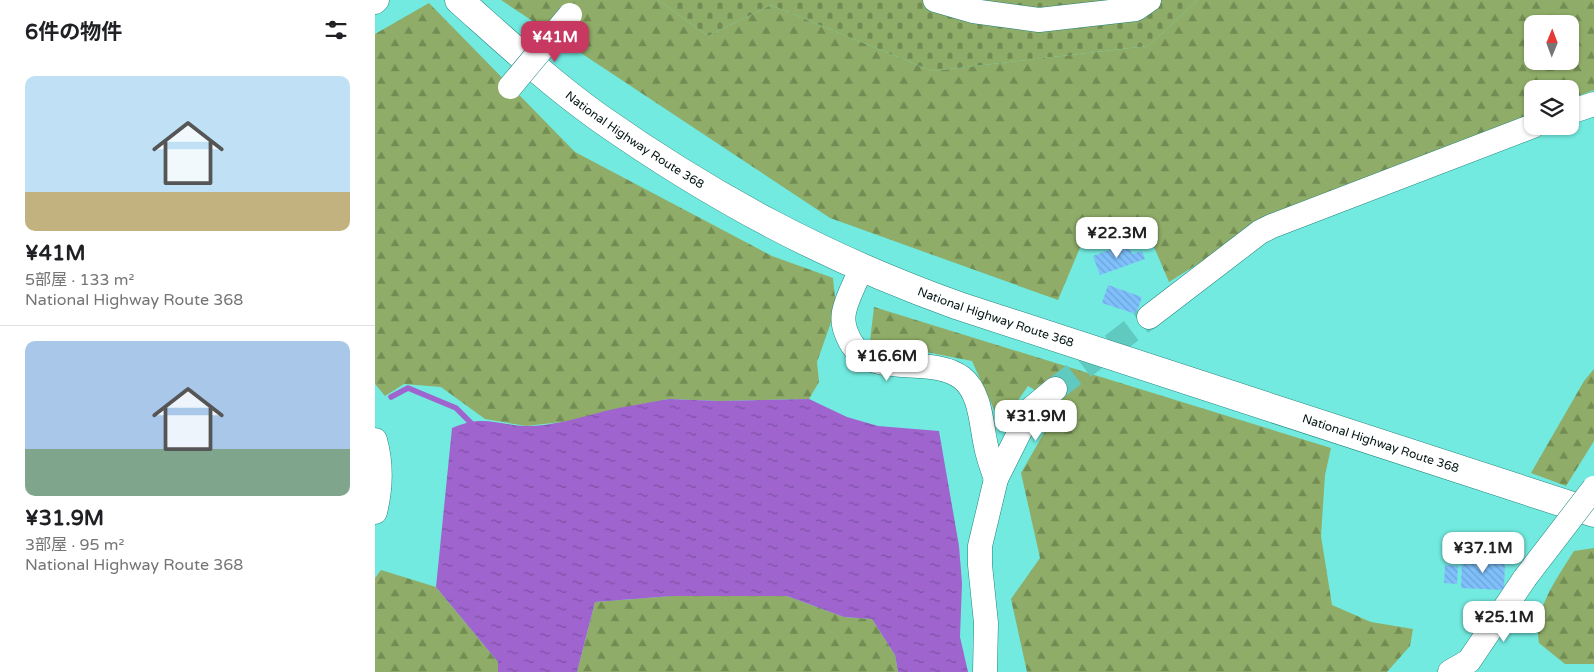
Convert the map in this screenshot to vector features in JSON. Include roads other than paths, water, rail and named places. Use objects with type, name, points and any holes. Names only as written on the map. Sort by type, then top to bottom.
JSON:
[{"type":"highway","name":"National Highway Route 368","points":[[459,0],[597,116],[660,159],[782,232],[861,269],[968,309],[1594,513]]},
{"type":"street","points":[[935,0],[973,10],[1039,20],[1136,9],[1149,0]]},
{"type":"street","points":[[510,87],[570,14]]},
{"type":"street","points":[[1579,109],[1594,104]]},
{"type":"street","points":[[1149,316],[1260,232],[1271,226],[1524,129]]},
{"type":"street","points":[[861,269],[844,311],[843,329],[853,347],[863,356],[879,362],[940,370],[963,379],[972,389],[977,402],[986,448],[996,479]]},
{"type":"street","points":[[985,672],[986,622],[980,546],[996,479],[1031,409],[1055,389]]},
{"type":"street","points":[[375,440],[381,474],[375,512]]},
{"type":"street","points":[[1450,672],[1469,661],[1525,578],[1594,488]]},
{"type":"water","points":[[669,399],[720,401],[809,399],[847,417],[878,426],[939,431],[959,546],[962,583],[960,637],[968,672],[898,672],[895,655],[872,619],[844,617],[787,596],[672,596],[595,602],[577,672],[498,672],[498,662],[436,587],[452,428],[482,421],[526,426],[546,425],[613,409]]},
{"type":"waterway","points":[[391,397],[408,388],[456,408],[475,427]]},
{"type":"tunnel","points":[[1055,389],[1149,317]]}]
